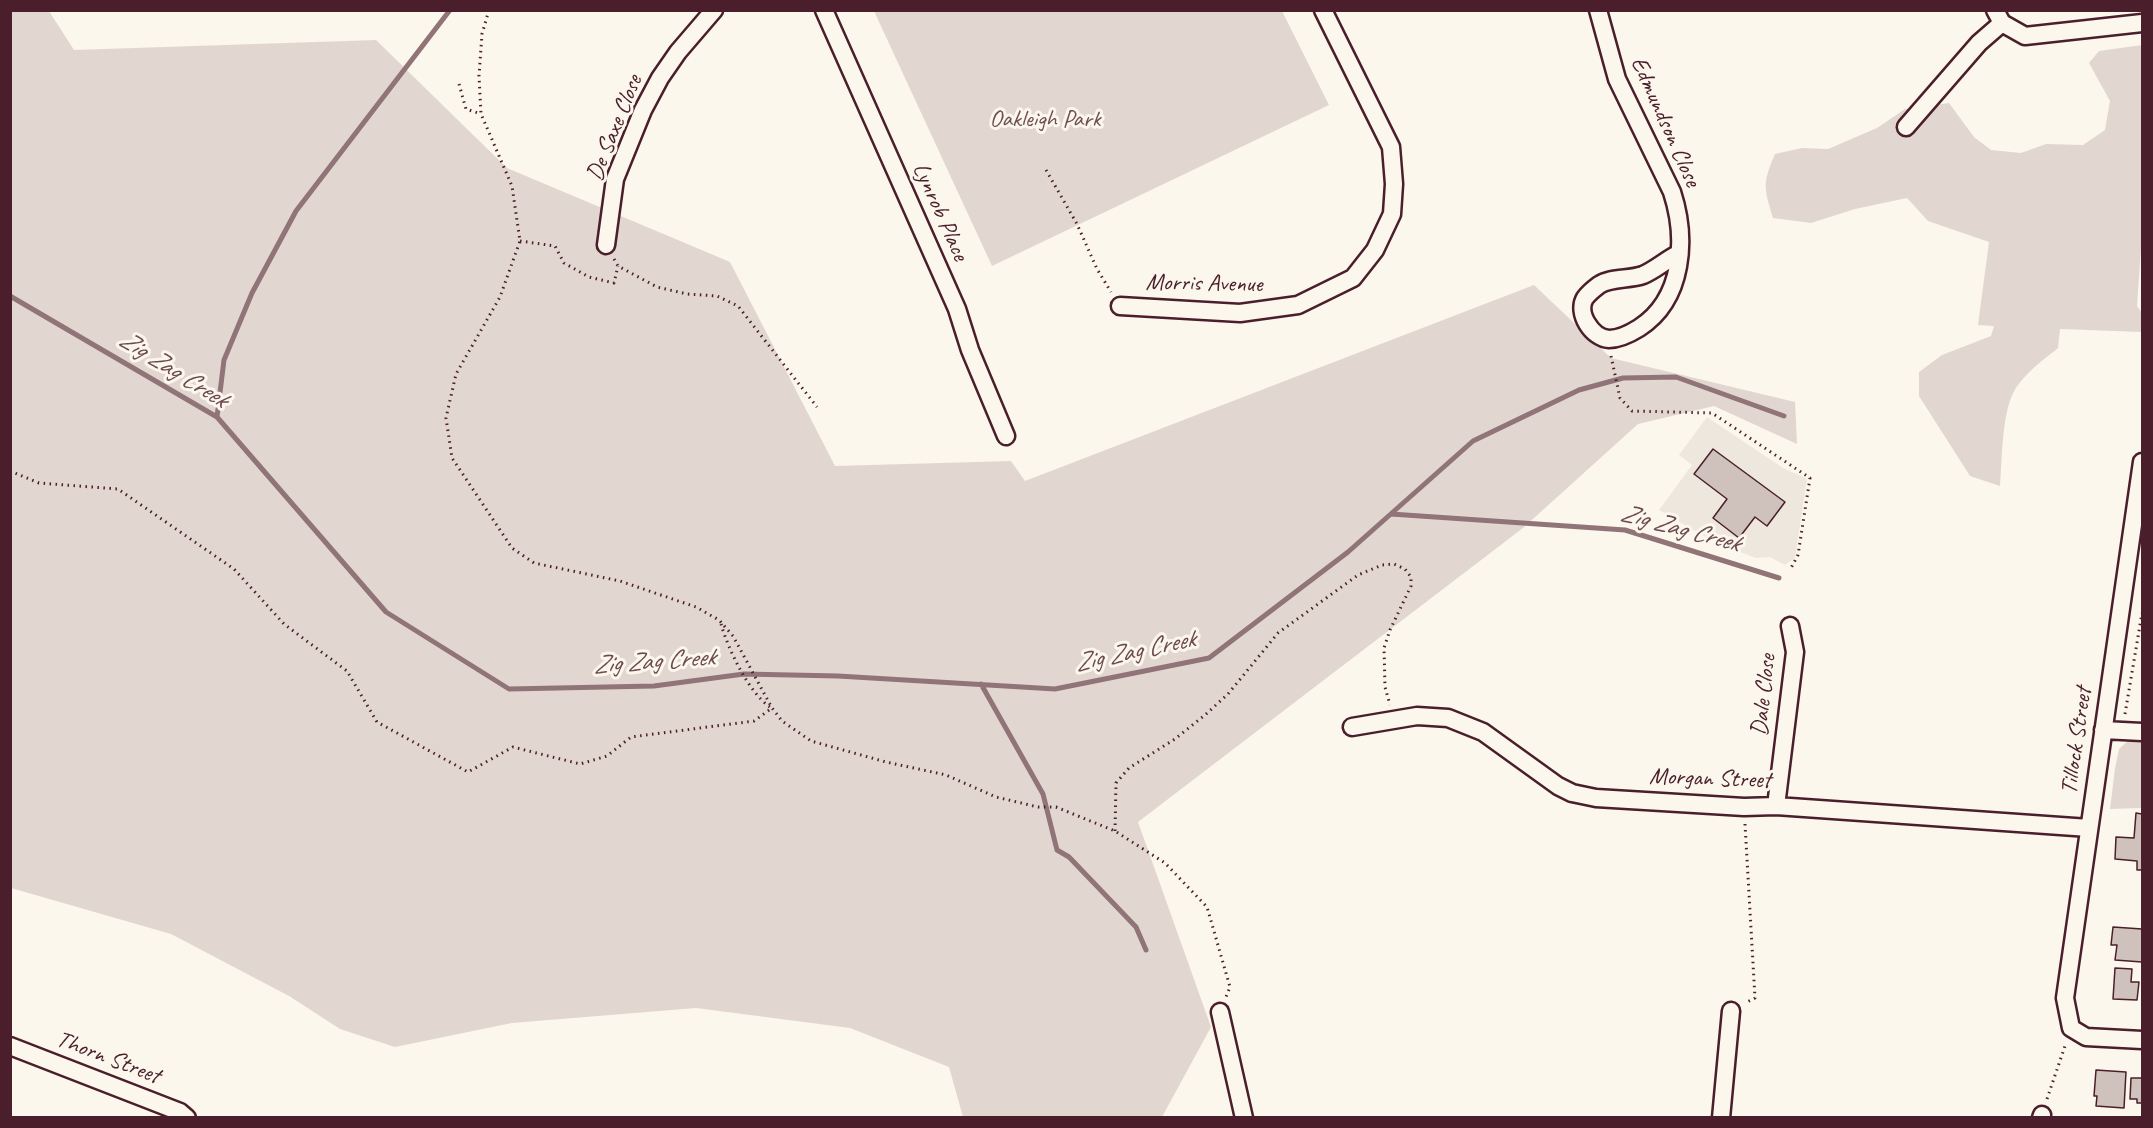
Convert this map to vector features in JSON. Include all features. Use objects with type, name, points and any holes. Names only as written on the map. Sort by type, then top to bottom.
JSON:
[{"type":"street","name":"De Saxe Close","points":[[606,245],[615,179],[643,110],[660,78],[678,52],[714,10]]},
{"type":"street","name":"Lynrob Place","points":[[824,10],[957,309],[970,350],[1006,436]]},
{"type":"street","name":"Morris Avenue","points":[[1120,306],[1240,313],[1298,305],[1353,278],[1375,250],[1392,214],[1394,184],[1391,147],[1323,10]]},
{"type":"street","name":"Edmundson Close","points":[[1598,10],[1617,79],[1675,202],[1680,230],[1679,267],[1675,282],[1649,321],[1629,334],[1608,339],[1592,331],[1582,313],[1585,298],[1600,284],[1643,275],[1678,254]]},
{"type":"street","points":[[1906,127],[1999,17],[2025,36],[2142,24]]},
{"type":"street","name":"Tillock Street","points":[[2142,462],[2065,998],[2071,1028],[2086,1037],[2142,1040]]},
{"type":"street","name":"Dale Close","points":[[1776,806],[1795,652],[1790,626]]},
{"type":"street","name":"Morgan Street","points":[[1352,727],[1417,716],[1448,718],[1483,732],[1558,786],[1572,793],[1596,798],[1744,807],[1776,806],[2089,828]]},
{"type":"street","points":[[2103,730],[2142,732]]},
{"type":"street","points":[[1721,1118],[1731,1011]]},
{"type":"street","points":[[1220,1012],[1244,1118]]},
{"type":"street","name":"Thorn Street","points":[[10,1046],[180,1112],[187,1118]]},
{"type":"path","points":[[489,10],[482,34],[479,76],[481,114],[512,186],[519,241],[500,297],[456,374],[446,418],[452,458],[512,548],[534,563],[620,581],[696,607],[719,620],[733,636],[772,708],[782,721],[811,741],[886,762],[946,775],[996,798],[1038,807],[1056,807],[1115,831],[1165,863],[1207,907],[1230,987],[1220,1012]]},
{"type":"path","points":[[459,84],[466,109],[481,114]]},
{"type":"path","name":"Morris Avenue","points":[[1046,170],[1077,224],[1097,269],[1120,306]]},
{"type":"path","points":[[519,241],[555,246],[564,263],[590,277],[614,283],[618,266]]},
{"type":"path","points":[[606,245],[618,266],[657,287],[687,294],[717,296],[738,306],[817,407]]},
{"type":"path","points":[[1611,358],[1620,398],[1632,411],[1712,413],[1810,478],[1798,555],[1791,568]]},
{"type":"path","points":[[10,471],[39,483],[118,489],[234,569],[284,624],[346,671],[377,722],[468,772],[513,747],[580,764],[607,756],[631,737],[754,721],[772,708]]},
{"type":"path","points":[[1115,831],[1116,783],[1129,768],[1175,739],[1228,694],[1278,633],[1358,575],[1382,565],[1394,564],[1406,569],[1411,576],[1411,586],[1384,648],[1385,687]]},
{"type":"path","points":[[719,620],[744,674],[762,702],[772,708]]},
{"type":"path","points":[[1731,1011],[1755,998],[1744,807]]},
{"type":"path","points":[[2043,1113],[2064,1050]]},
{"type":"shaded area","points":[[1707,417],[1783,468],[1807,479],[1795,558],[1785,565],[1770,557],[1756,558],[1714,542],[1659,510],[1692,465],[1679,455]]},
{"type":"green space","points":[[11,11],[49,11],[74,50],[376,40],[507,168],[730,262],[835,466],[1011,461],[1025,481],[1534,285],[1611,358],[1795,402],[1797,444],[1714,406],[1638,424],[1523,528],[1138,822],[1211,1027],[1162,1117],[963,1117],[949,1067],[850,1028],[696,1008],[512,1023],[395,1047],[340,1029],[289,996],[171,934],[11,888]]},
{"type":"green space","name":"Oakleigh Park","points":[[874,11],[1282,11],[1329,105],[992,266]]},
{"type":"green space","points":[[2142,45],[2142,235],[2137,306],[2142,313],[2142,332],[2060,329],[2058,348],[2019,383],[2011,398],[2004,429],[2000,486],[1970,476],[1919,396],[1919,372],[1942,355],[1991,336],[1994,326],[1978,325],[1989,242],[1928,221],[1907,198],[1855,209],[1811,223],[1773,218],[1766,186],[1771,164],[1775,154],[1802,148],[1828,149],[1877,128],[1905,109],[1949,103],[1974,137],[1991,150],[2021,153],[2046,144],[2083,145],[2105,130],[2110,101],[2089,63],[2099,51]]},
{"type":"green space","points":[[2130,739],[2142,740],[2142,808],[2110,809],[2119,749]]},
{"type":"building","points":[[1713,449],[1785,502],[1767,526],[1755,517],[1739,538],[1713,518],[1727,499],[1694,474]]},
{"type":"building","points":[[2136,813],[2142,814],[2142,870],[2137,870],[2137,861],[2115,859],[2116,837],[2134,838]]},
{"type":"building","points":[[2113,927],[2142,929],[2142,962],[2115,960],[2117,945],[2111,945]]},
{"type":"building","points":[[2115,968],[2132,969],[2131,982],[2139,982],[2137,1000],[2113,999]]},
{"type":"building","points":[[2096,1070],[2126,1072],[2124,1108],[2096,1106],[2097,1096],[2094,1096]]},
{"type":"building","points":[[2131,1078],[2142,1078],[2142,1103],[2137,1103],[2137,1099],[2130,1099]]},
{"type":"waterway","points":[[217,417],[224,360],[252,293],[296,211],[450,10]]},
{"type":"waterway","name":"Zig Zag Creek","points":[[10,296],[217,417],[386,612],[509,689],[654,686],[744,674],[838,676],[1055,689],[1209,658],[1348,552],[1473,441],[1579,390],[1623,378],[1676,377],[1784,416]]},
{"type":"waterway","name":"Zig Zag Creek","points":[[1391,514],[1625,530],[1779,578]]},
{"type":"waterway","points":[[981,684],[1043,794],[1057,850],[1069,857],[1136,927],[1146,950]]}]
